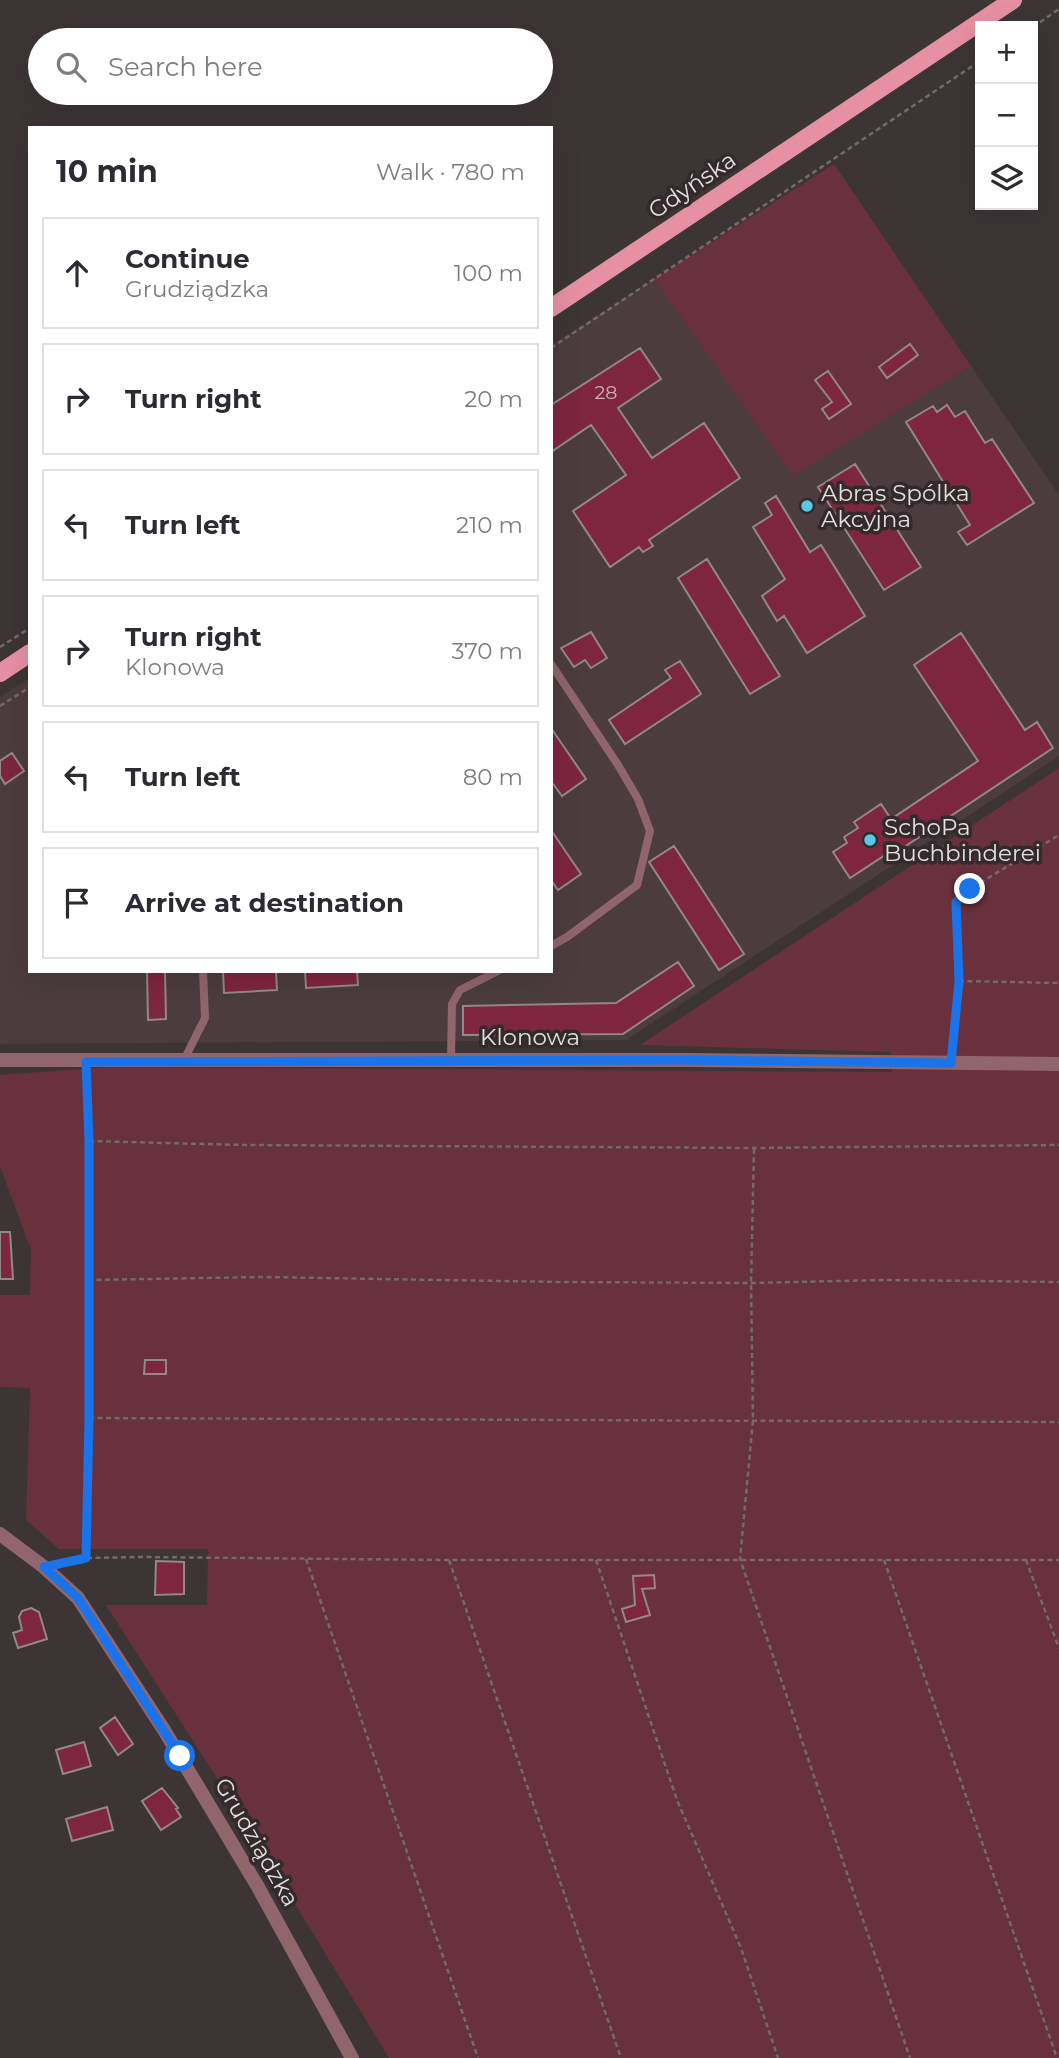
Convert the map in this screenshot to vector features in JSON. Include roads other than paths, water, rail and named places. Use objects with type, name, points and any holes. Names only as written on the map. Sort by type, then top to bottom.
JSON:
[{"type":"main road","name":"Gdyńska","points":[[553,307],[1013,0]]},
{"type":"main road","points":[[0,673],[28,654]]},
{"type":"street","name":"Klonowa","points":[[0,1060],[86,1062],[451,1059],[1059,1064]]},
{"type":"street","name":"Grudziądzka","points":[[0,1534],[44,1567],[78,1598],[164,1730],[258,1887],[352,2058]]},
{"type":"lane","points":[[553,667],[618,765],[638,799],[650,831],[637,886],[553,945]]},
{"type":"lane","points":[[184,1060],[205,1018],[204,973]]},
{"type":"lane","points":[[451,1059],[452,1004],[460,989],[494,973]]},
{"type":"place","name":"Abras Spólka Akcyjna","points":[[807,506]]},
{"type":"place","name":"SchoPa Buchbinderei","points":[[870,840]]}]
